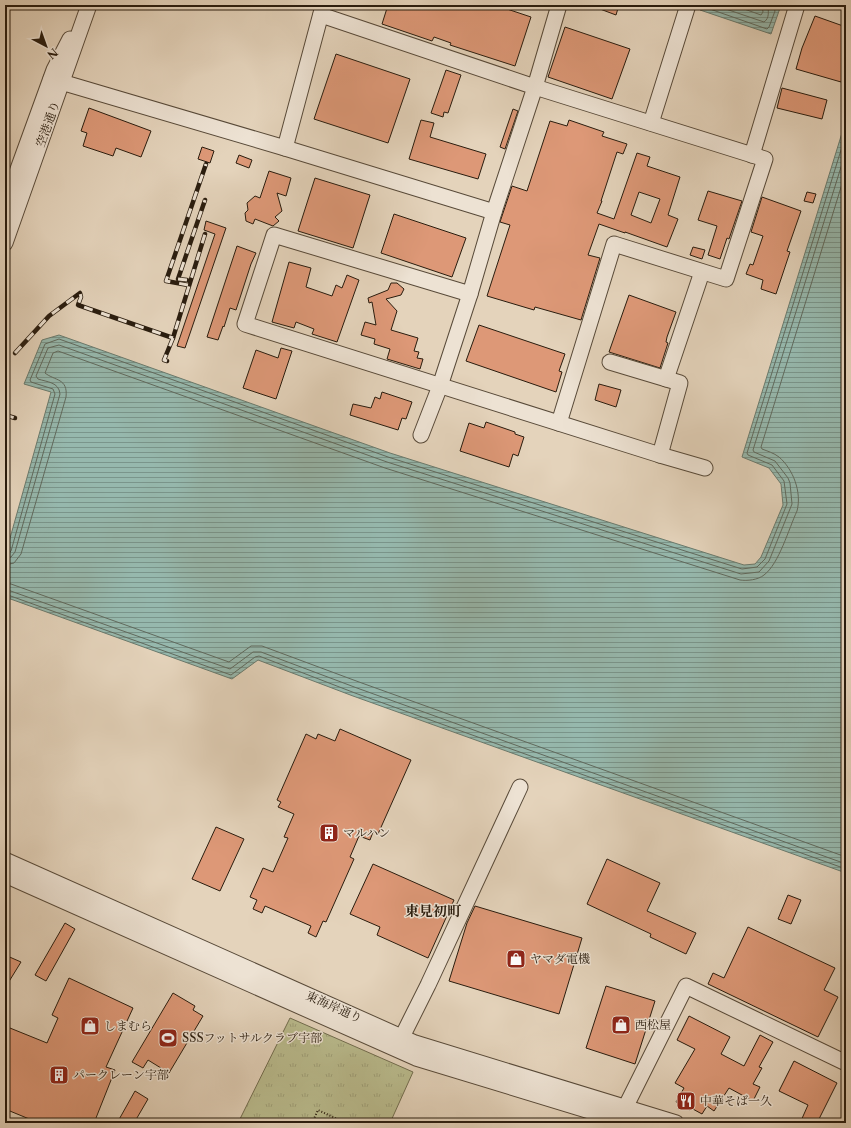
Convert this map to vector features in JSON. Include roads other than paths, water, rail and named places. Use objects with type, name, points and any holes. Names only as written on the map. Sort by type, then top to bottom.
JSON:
[{"type":"street","name":"空港通り","points":[[5,243],[57,81],[89,5]]},
{"type":"street","points":[[421,435],[440,386],[470,294],[559,5]]},
{"type":"street","points":[[651,123],[688,5]]},
{"type":"street","points":[[752,155],[797,5]]},
{"type":"street","points":[[285,148],[322,10],[535,87],[765,159],[726,279],[614,244],[559,423]]},
{"type":"street","points":[[5,205],[57,81],[285,148],[494,212]]},
{"type":"street","points":[[470,294],[274,235],[245,324],[705,468]]},
{"type":"street","points":[[666,379],[702,272]]},
{"type":"street","points":[[610,362],[680,383],[660,455]]},
{"type":"street","points":[[402,1037],[428,985],[520,787]]},
{"type":"street","name":"東海岸通り","points":[[5,860],[402,1037],[444,1053],[676,1123]]},
{"type":"street","name":"東海岸通り","points":[[5,875],[416,1058],[619,1122]]},
{"type":"street","points":[[619,1122],[686,986],[846,1063]]},
{"type":"water","points":[[702,5],[772,5],[780,8],[771,34],[700,10]]},
{"type":"water","points":[[846,120],[846,873],[353,696],[258,660],[232,679],[5,597],[5,556],[51,392],[24,384],[42,340],[59,335],[390,453],[744,565],[755,564],[761,557],[783,505],[781,484],[769,468],[742,457]]},
{"type":"railway","points":[[188,285],[166,281],[206,164]]},
{"type":"railway","points":[[187,280],[178,279],[205,200]]},
{"type":"railway","points":[[167,361],[164,360],[173,338],[205,234]]},
{"type":"railway","points":[[15,353],[49,316],[80,293],[81,297],[78,305],[173,338]]},
{"type":"railway","points":[[5,415],[15,418]]},
{"type":"place","name":"マルハン","points":[[329,833]]},
{"type":"place","name":"ヤマダ電機","points":[[516,959]]},
{"type":"place","name":"西松屋","points":[[621,1025]]},
{"type":"place","name":"しまむら","points":[[90,1026]]},
{"type":"place","name":"SSSフットサルクラブ宇部","points":[[168,1038]]},
{"type":"place","name":"パークレーン宇部","points":[[59,1075]]},
{"type":"place","name":"中華そば一久","points":[[686,1101]]},
{"type":"district","name":"東見初町","points":[[433,911]]}]
